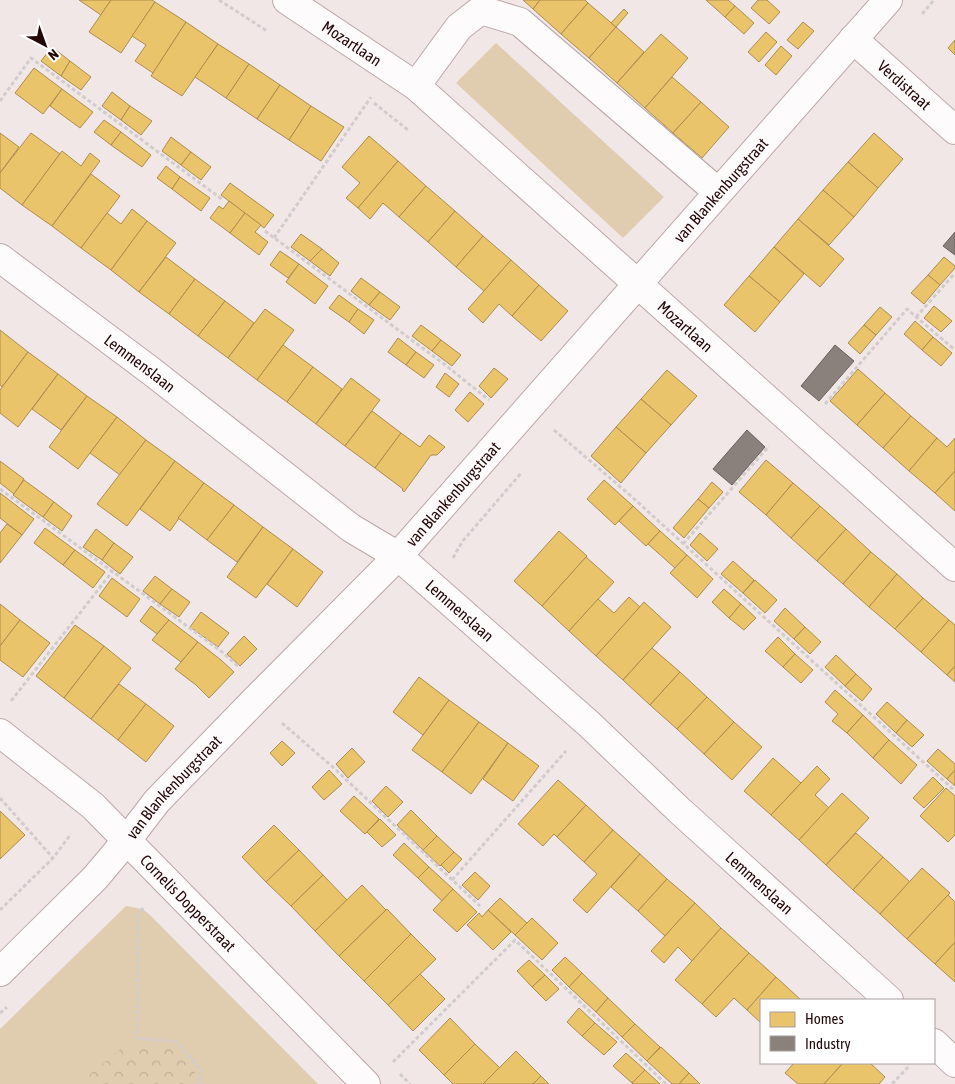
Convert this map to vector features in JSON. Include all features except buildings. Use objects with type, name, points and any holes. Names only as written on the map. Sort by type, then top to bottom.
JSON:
[{"type":"street","name":"Mozartlaan","points":[[287,0],[416,86],[955,567]]},
{"type":"street","name":"van Blankenburgstraat","points":[[0,972],[96,878],[157,801],[262,692],[398,556],[888,0]]},
{"type":"street","points":[[416,86],[459,27],[481,10],[520,22],[718,192]]},
{"type":"street","name":"Verdistraat","points":[[853,39],[955,130]]},
{"type":"street","name":"Lemmenslaan","points":[[0,258],[151,371],[351,528],[398,556],[589,724],[679,810],[888,999]]},
{"type":"street","name":"Cornelis Dopperstraat","points":[[0,733],[93,806],[366,1084]]},
{"type":"street","points":[[935,1044],[955,1063]]},
{"type":"path","points":[[219,0],[272,35]]},
{"type":"path","points":[[0,101],[31,58],[223,200]]},
{"type":"path","points":[[274,238],[389,68]]},
{"type":"path","points":[[369,100],[408,130]]},
{"type":"path","points":[[265,231],[444,364],[522,415],[556,432],[631,496],[955,791]]},
{"type":"path","points":[[916,317],[955,273]]},
{"type":"path","points":[[683,544],[907,309],[955,350]]},
{"type":"path","points":[[556,432],[562,425]]},
{"type":"path","points":[[443,596],[457,581],[448,566],[462,542],[525,469]]},
{"type":"path","points":[[0,489],[221,651],[245,672]]},
{"type":"path","points":[[8,704],[112,572]]},
{"type":"path","points":[[275,729],[282,722],[480,906]]},
{"type":"path","points":[[452,880],[589,724]]},
{"type":"path","points":[[0,798],[53,858],[0,910]]},
{"type":"path","points":[[167,882],[148,900],[138,916],[137,1038],[177,1042],[201,1070],[200,1084]]},
{"type":"path","points":[[391,1064],[515,940],[666,1084]]},
{"type":"path","points":[[0,1013],[7,1006]]},
{"type":"path","points":[[892,1084],[911,1064]]},
{"type":"path","points":[[397,1071],[410,1084]]},
{"type":"green space","points":[[496,43],[664,197],[623,238],[456,83]]},
{"type":"green space","points":[[126,906],[142,909],[150,915],[318,1084],[0,1084],[0,1029]]},
{"type":"green space","points":[[128,1043],[173,1048],[195,1070],[194,1084],[87,1084],[83,1080]]}]
